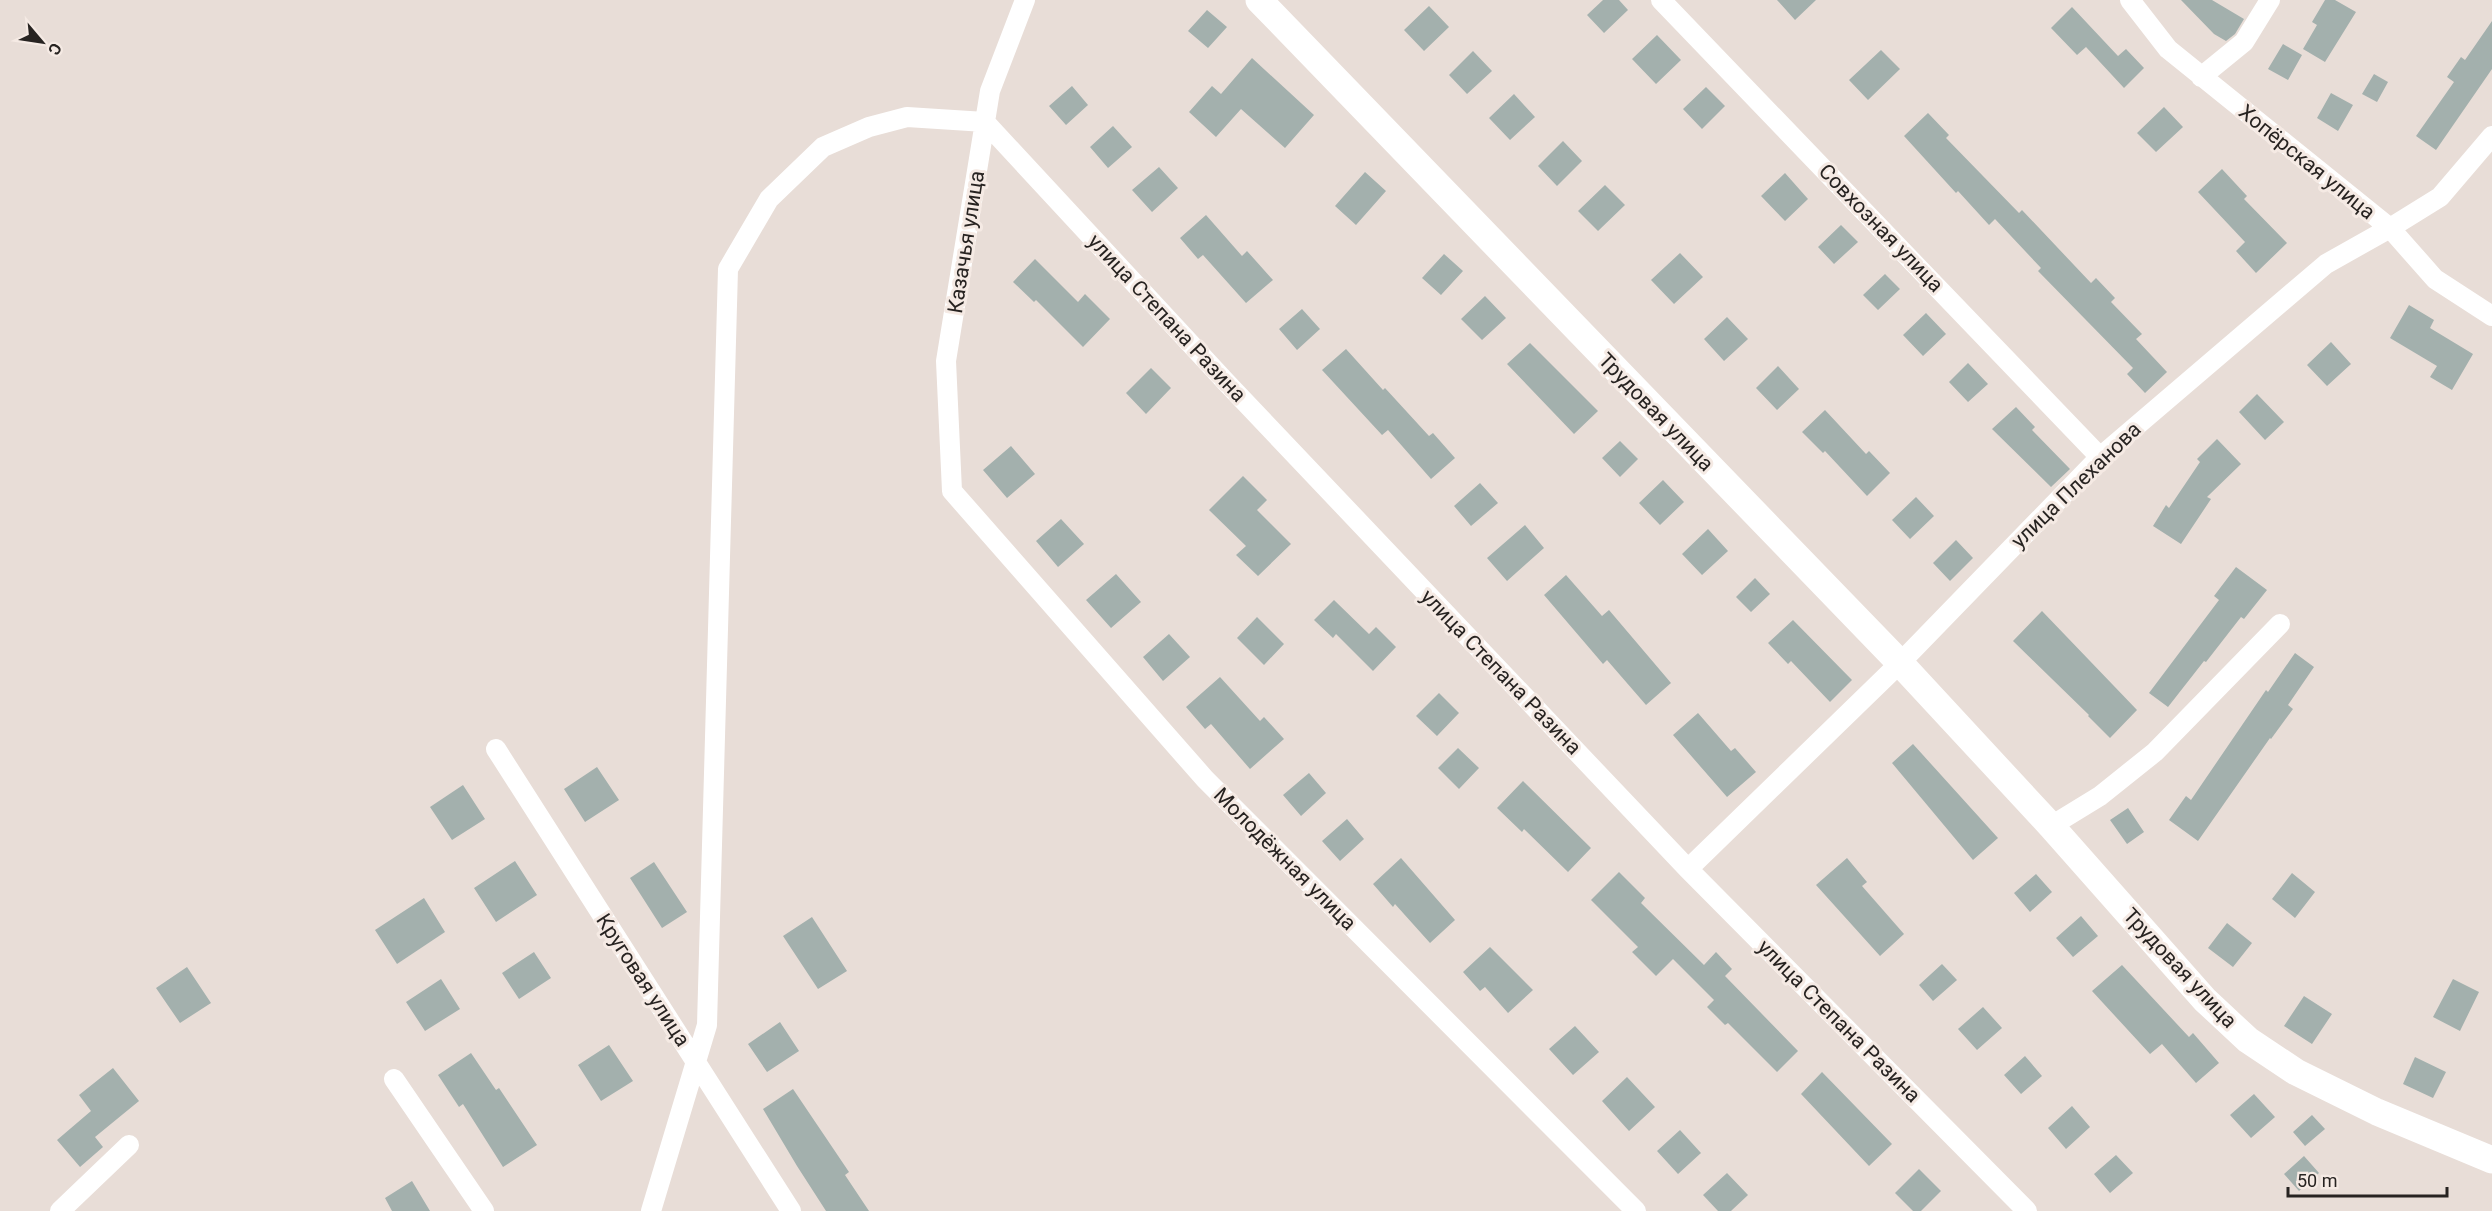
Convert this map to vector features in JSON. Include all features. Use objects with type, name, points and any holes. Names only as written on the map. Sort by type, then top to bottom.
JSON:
[{"type":"street","name":"Казачья улица","points":[[952,491],[946,361],[990,91],[1025,0]]},
{"type":"street","name":"Трудовая улица","points":[[1259,0],[1900,663],[2051,826],[2205,1000],[2248,1040],[2296,1072],[2377,1112],[2492,1160]]},
{"type":"street","name":"Совхозная улица","points":[[1661,0],[2100,457]]},
{"type":"street","name":"Хопёрская улица","points":[[2130,0],[2168,50],[2390,228],[2435,279],[2492,316]]},
{"type":"street","points":[[2201,77],[2244,42],[2270,0]]},
{"type":"street","points":[[651,1211],[707,1025],[728,270],[769,199],[823,147],[868,127],[906,117],[986,122]]},
{"type":"street","name":"улица Степана Разина","points":[[986,122],[1225,381],[1688,868],[2027,1211]]},
{"type":"street","name":"улица Плеханова","points":[[1688,868],[1900,663],[2100,457],[2326,264],[2440,197],[2492,136]]},
{"type":"street","name":"Молодёжная улица","points":[[952,491],[1205,779],[1636,1211]]},
{"type":"street","points":[[2051,826],[2100,796],[2155,752],[2280,624]]},
{"type":"street","name":"Круговая улица","points":[[496,749],[791,1211]]},
{"type":"street","points":[[394,1079],[484,1211]]},
{"type":"street","points":[[60,1211],[129,1145]]},
{"type":"building","points":[[1603,0],[1619,0],[1628,10],[1604,33],[1587,15]]},
{"type":"building","points":[[1777,0],[1816,0],[1795,20]]},
{"type":"building","points":[[2181,0],[2212,0],[2244,19],[2235,34],[2226,41],[2214,34]]},
{"type":"building","points":[[2325,0],[2335,0],[2356,12],[2325,62],[2303,49],[2317,25],[2312,22]]},
{"type":"building","points":[[1429,6],[1449,27],[1424,51],[1404,30]]},
{"type":"building","points":[[2072,7],[2118,56],[2126,49],[2144,68],[2124,88],[2086,47],[2077,55],[2051,28]]},
{"type":"building","points":[[1207,10],[1227,27],[1208,48],[1188,31]]},
{"type":"building","points":[[2492,21],[2492,69],[2436,150],[2416,136],[2454,82],[2447,77],[2461,57],[2465,60]]},
{"type":"building","points":[[1657,35],[1681,60],[1656,84],[1632,59]]},
{"type":"building","points":[[2283,44],[2302,55],[2288,80],[2268,69]]},
{"type":"building","points":[[1881,50],[1900,69],[1868,100],[1849,80]]},
{"type":"building","points":[[1473,51],[1492,71],[1467,94],[1449,75]]},
{"type":"building","points":[[1252,58],[1314,115],[1285,148],[1241,109],[1216,137],[1189,112],[1212,86],[1221,94]]},
{"type":"building","points":[[2374,74],[2388,82],[2377,102],[2362,94]]},
{"type":"building","points":[[1072,86],[1088,105],[1066,125],[1049,106]]},
{"type":"building","points":[[1706,87],[1725,106],[1702,129],[1683,109]]},
{"type":"building","points":[[2331,93],[2353,105],[2338,131],[2317,118]]},
{"type":"building","points":[[1514,94],[1535,117],[1510,140],[1489,118]]},
{"type":"building","points":[[2164,107],[2183,127],[2156,152],[2137,133]]},
{"type":"building","points":[[1928,113],[1949,135],[1946,138],[2019,213],[2022,210],[2091,283],[2096,278],[2115,298],[2111,302],[2142,334],[2136,339],[2167,372],[2145,393],[2127,374],[2133,368],[2038,271],[2041,268],[1995,219],[1989,225],[1904,136]]},
{"type":"building","points":[[1113,126],[1132,147],[1108,168],[1090,147]]},
{"type":"building","points":[[1563,141],[1582,161],[1557,186],[1538,166]]},
{"type":"building","points":[[1159,167],[1178,188],[1152,212],[1132,190]]},
{"type":"building","points":[[2222,169],[2247,196],[2244,199],[2287,243],[2256,273],[2236,251],[2245,242],[2198,192]]},
{"type":"building","points":[[1365,172],[1386,191],[1356,225],[1335,206]]},
{"type":"building","points":[[1785,173],[1808,199],[1785,221],[1761,196]]},
{"type":"building","points":[[1605,185],[1625,205],[1598,231],[1578,211]]},
{"type":"building","points":[[1206,215],[1242,256],[1247,251],[1273,280],[1246,303],[1203,255],[1198,259],[1180,238]]},
{"type":"building","points":[[1841,225],[1858,242],[1834,264],[1818,247]]},
{"type":"building","points":[[1680,253],[1703,277],[1674,304],[1651,280]]},
{"type":"building","points":[[1444,254],[1463,271],[1441,295],[1422,278]]},
{"type":"building","points":[[1035,259],[1078,302],[1085,294],[1110,319],[1083,347],[1036,300],[1034,302],[1013,282]]},
{"type":"building","points":[[1885,274],[1900,289],[1878,310],[1863,295]]},
{"type":"building","points":[[1485,296],[1506,318],[1482,340],[1461,319]]},
{"type":"building","points":[[2409,305],[2434,320],[2430,328],[2473,354],[2452,390],[2430,377],[2437,366],[2390,338]]},
{"type":"building","points":[[1302,309],[1320,329],[1297,350],[1279,329]]},
{"type":"building","points":[[1926,313],[1946,334],[1923,356],[1903,335]]},
{"type":"building","points":[[1727,317],[1748,339],[1724,361],[1704,339]]},
{"type":"building","points":[[2331,342],[2351,364],[2327,386],[2307,365]]},
{"type":"building","points":[[1530,343],[1598,411],[1574,434],[1507,364]]},
{"type":"building","points":[[1346,349],[1429,436],[1433,433],[1455,458],[1431,479],[1388,430],[1382,435],[1322,370]]},
{"type":"building","points":[[1968,363],[1988,384],[1968,402],[1949,382]]},
{"type":"building","points":[[1778,366],[1799,389],[1777,410],[1756,388]]},
{"type":"building","points":[[1151,368],[1171,388],[1146,414],[1126,393]]},
{"type":"building","points":[[2257,394],[2284,422],[2265,440],[2239,412]]},
{"type":"building","points":[[2016,407],[2035,427],[2032,430],[2070,469],[2051,487],[1992,429]]},
{"type":"building","points":[[1825,410],[1866,454],[1869,451],[1890,473],[1867,496],[1825,451],[1823,453],[1802,432]]},
{"type":"building","points":[[2217,439],[2241,464],[2207,497],[2211,499],[2181,544],[2153,526],[2166,505],[2169,508],[2200,462],[2197,459]]},
{"type":"building","points":[[1620,441],[1638,459],[1620,477],[1602,458]]},
{"type":"building","points":[[1011,446],[1035,474],[1007,498],[983,470]]},
{"type":"building","points":[[1243,476],[1267,500],[1257,510],[1291,544],[1258,576],[1236,555],[1246,546],[1209,510]]},
{"type":"building","points":[[1663,480],[1684,502],[1660,525],[1639,503]]},
{"type":"building","points":[[1480,483],[1498,503],[1471,526],[1454,506]]},
{"type":"building","points":[[1916,497],[1934,516],[1910,539],[1892,520]]},
{"type":"building","points":[[1061,519],[1084,544],[1058,567],[1036,541]]},
{"type":"building","points":[[1525,525],[1544,548],[1507,581],[1487,558]]},
{"type":"building","points":[[1708,529],[1728,551],[1702,575],[1682,554]]},
{"type":"building","points":[[1956,540],[1973,558],[1950,581],[1933,563]]},
{"type":"building","points":[[2236,567],[2267,590],[2244,619],[2241,617],[2168,707],[2149,693],[2219,600],[2214,596]]},
{"type":"building","points":[[1116,574],[1141,602],[1111,628],[1086,600]]},
{"type":"building","points":[[1566,575],[1602,616],[1609,610],[1671,683],[1646,705],[1607,660],[1603,664],[1544,595]]},
{"type":"building","points":[[1755,578],[1770,594],[1751,612],[1736,597]]},
{"type":"building","points":[[1334,600],[1369,634],[1376,627],[1396,647],[1373,671],[1336,634],[1333,638],[1314,620]]},
{"type":"building","points":[[2042,611],[2137,710],[2110,738],[2013,641]]},
{"type":"building","points":[[1257,617],[1284,644],[1264,665],[1237,638]]},
{"type":"building","points":[[1793,620],[1852,680],[1830,702],[1791,661],[1788,664],[1768,643]]},
{"type":"building","points":[[1169,634],[1190,657],[1163,681],[1143,657]]},
{"type":"building","points":[[2295,653],[2314,667],[2288,705],[2293,709],[2198,841],[2169,820],[2186,796],[2191,800],[2266,690],[2268,692]]},
{"type":"building","points":[[1220,677],[1260,721],[1264,717],[1284,739],[1250,769],[1211,724],[1205,729],[1186,707]]},
{"type":"building","points":[[1439,693],[1459,713],[1437,736],[1416,716]]},
{"type":"building","points":[[1698,713],[1731,751],[1735,748],[1756,772],[1727,797],[1673,735]]},
{"type":"building","points":[[1913,744],[1998,838],[1973,860],[1892,763]]},
{"type":"building","points":[[1458,748],[1479,768],[1459,789],[1438,768]]},
{"type":"building","points":[[597,767],[619,800],[585,822],[564,789]]},
{"type":"building","points":[[1309,773],[1326,793],[1301,816],[1283,795]]},
{"type":"building","points":[[1523,781],[1591,848],[1568,872],[1524,829],[1522,832],[1497,808]]},
{"type":"building","points":[[463,785],[485,819],[452,840],[430,807]]},
{"type":"building","points":[[2128,808],[2144,832],[2127,844],[2110,820]]},
{"type":"building","points":[[1347,819],[1364,839],[1340,861],[1322,841]]},
{"type":"building","points":[[1401,858],[1455,920],[1430,943],[1395,904],[1393,907],[1373,884]]},
{"type":"building","points":[[1847,858],[1867,882],[1862,886],[1904,934],[1880,956],[1816,885]]},
{"type":"building","points":[[515,861],[537,895],[496,922],[474,888]]},
{"type":"building","points":[[654,862],[687,912],[662,928],[630,878]]},
{"type":"building","points":[[1619,872],[1645,898],[1641,903],[1704,965],[1716,952],[1732,969],[1725,976],[1798,1051],[1777,1072],[1728,1023],[1725,1025],[1707,1007],[1714,1000],[1673,959],[1656,976],[1632,952],[1638,947],[1591,900]]},
{"type":"building","points":[[2292,873],[2315,892],[2295,918],[2272,899]]},
{"type":"building","points":[[2036,874],[2052,892],[2030,912],[2014,893]]},
{"type":"building","points":[[424,898],[445,932],[397,964],[375,930]]},
{"type":"building","points":[[2081,916],[2098,936],[2073,957],[2056,938]]},
{"type":"building","points":[[812,917],[847,971],[818,989],[783,936]]},
{"type":"building","points":[[2227,923],[2252,943],[2233,967],[2208,948]]},
{"type":"building","points":[[1490,947],[1533,990],[1508,1013],[1485,987],[1480,991],[1463,972]]},
{"type":"building","points":[[534,952],[551,978],[519,999],[502,973]]},
{"type":"building","points":[[1942,964],[1957,980],[1933,1001],[1919,985]]},
{"type":"building","points":[[2122,965],[2189,1037],[2193,1033],[2219,1063],[2196,1083],[2162,1044],[2150,1054],[2092,991]]},
{"type":"building","points":[[187,967],[211,1003],[180,1023],[156,988]]},
{"type":"building","points":[[441,979],[460,1009],[425,1031],[406,1002]]},
{"type":"building","points":[[2453,979],[2479,992],[2460,1031],[2433,1017]]},
{"type":"building","points":[[2304,996],[2332,1014],[2312,1044],[2284,1026]]},
{"type":"building","points":[[1983,1007],[2002,1028],[1977,1050],[1958,1029]]},
{"type":"building","points":[[780,1022],[799,1051],[767,1072],[748,1044]]},
{"type":"building","points":[[1575,1026],[1599,1052],[1573,1075],[1549,1049]]},
{"type":"building","points":[[609,1045],[633,1081],[601,1101],[578,1065]]},
{"type":"building","points":[[471,1053],[496,1090],[499,1088],[537,1145],[503,1167],[463,1104],[459,1107],[438,1075]]},
{"type":"building","points":[[2025,1056],[2042,1076],[2021,1094],[2004,1075]]},
{"type":"building","points":[[2415,1057],[2446,1072],[2433,1098],[2403,1084]]},
{"type":"building","points":[[113,1068],[139,1101],[95,1137],[103,1147],[80,1167],[57,1140],[91,1111],[79,1095]]},
{"type":"building","points":[[1822,1072],[1892,1144],[1869,1166],[1801,1094]]},
{"type":"building","points":[[1627,1077],[1655,1107],[1629,1131],[1602,1101]]},
{"type":"building","points":[[793,1089],[849,1172],[845,1175],[869,1211],[826,1211],[797,1166],[763,1109]]},
{"type":"building","points":[[2254,1094],[2275,1117],[2251,1138],[2230,1115]]},
{"type":"building","points":[[2072,1106],[2090,1127],[2066,1149],[2048,1128]]},
{"type":"building","points":[[2312,1115],[2325,1129],[2305,1146],[2293,1132]]},
{"type":"building","points":[[1680,1130],[1701,1153],[1678,1174],[1657,1151]]},
{"type":"building","points":[[2116,1155],[2133,1173],[2110,1193],[2094,1174]]},
{"type":"building","points":[[2304,1156],[2319,1173],[2299,1191],[2284,1174]]},
{"type":"building","points":[[1919,1169],[1941,1191],[1921,1211],[1913,1211],[1895,1193]]},
{"type":"building","points":[[1727,1173],[1748,1195],[1731,1211],[1718,1211],[1703,1195]]},
{"type":"building","points":[[412,1181],[430,1211],[392,1211],[385,1198]]}]
